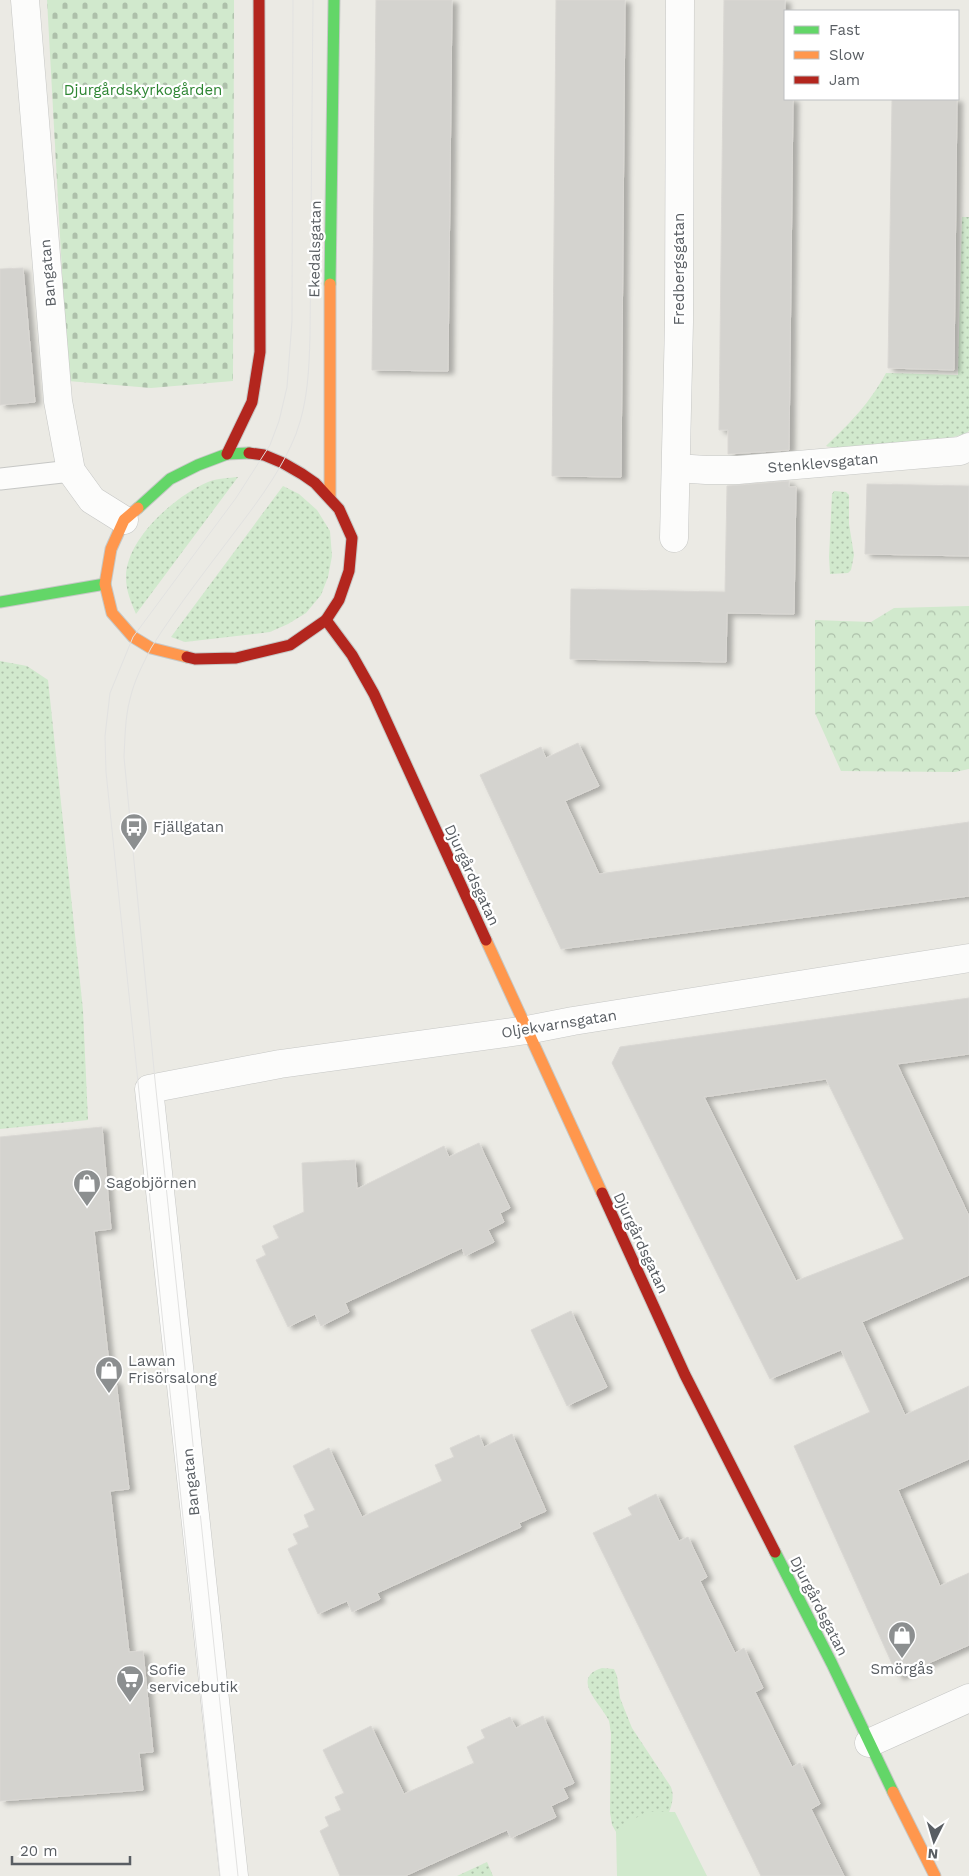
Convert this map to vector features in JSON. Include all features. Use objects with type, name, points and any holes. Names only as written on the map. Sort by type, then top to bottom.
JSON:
[{"type":"street","name":"Bangatan","points":[[26,0],[58,400],[71,471],[92,500],[124,520]]},
{"type":"street","points":[[227,454],[252,402],[260,352],[258,0]]},
{"type":"street","name":"Ekedalsgatan","points":[[330,498],[329,377],[334,0]]},
{"type":"street","name":"Fredbergsgatan","points":[[674,538],[679,322],[680,0]]},
{"type":"street","name":"Stenklevsgatan","points":[[676,468],[738,470],[960,451],[969,447]]},
{"type":"street","points":[[249,453],[264,455],[282,463],[315,483],[330,498],[338,509],[352,538],[349,571],[339,600],[326,620],[290,645],[236,658],[195,659],[151,648],[133,637],[112,613],[105,584],[110,550],[124,520],[170,479],[198,465],[227,454],[249,453]]},
{"type":"street","points":[[0,602],[105,584]]},
{"type":"street","name":"Djurgårdsgatan","points":[[326,620],[352,655],[374,694],[685,1375],[832,1664],[868,1743],[935,1876]]},
{"type":"street","name":"Oljekvarnsgatan","points":[[149,1089],[280,1064],[527,1030],[969,958]]},
{"type":"street","name":"Bangatan","points":[[149,1089],[234,1876]]},
{"type":"street","points":[[868,1743],[969,1698]]},
{"type":"lane","points":[[0,479],[71,471]]},
{"type":"green space","name":"Djurgårdskyrkogården","points":[[47,0],[234,0],[233,381],[151,388],[68,381]]},
{"type":"green space","points":[[962,217],[969,217],[969,431],[965,434],[937,441],[840,449],[826,446],[859,412],[886,373],[958,375]]},
{"type":"green space","points":[[238,477],[136,614],[128,592],[126,577],[128,563],[134,548],[143,534],[155,520],[181,497],[208,482]]},
{"type":"green space","points":[[283,486],[299,494],[317,510],[330,531],[332,556],[328,577],[321,595],[306,613],[270,632],[185,642],[171,637]]},
{"type":"green space","points":[[834,491],[846,492],[849,495],[849,524],[854,555],[851,570],[848,573],[830,574],[832,494]]},
{"type":"green space","points":[[969,606],[969,769],[955,772],[841,771],[815,713],[815,620],[871,622],[894,608]]},
{"type":"green space","points":[[0,661],[27,666],[48,680],[83,1010],[88,1120],[0,1129]]},
{"type":"green space","points":[[602,1668],[614,1669],[617,1676],[620,1698],[632,1728],[671,1787],[673,1795],[667,1818],[619,1837],[612,1825],[610,1812],[611,1733],[609,1721],[590,1692],[588,1685],[588,1678],[593,1672]]},
{"type":"green space","points":[[646,1812],[675,1812],[707,1876],[617,1876],[616,1830]]},
{"type":"green space","points":[[487,1862],[493,1876],[457,1876]]},
{"type":"building","points":[[376,0],[452,0],[448,371],[372,370]]},
{"type":"building","points":[[556,0],[625,0],[621,477],[552,476]]},
{"type":"building","points":[[724,0],[785,0],[784,100],[793,100],[789,450],[728,454],[728,430],[719,430]]},
{"type":"building","points":[[892,100],[957,100],[954,370],[888,368]]},
{"type":"building","points":[[23,268],[35,402],[0,405],[0,269]]},
{"type":"building","points":[[789,481],[789,487],[796,487],[794,614],[727,613],[726,662],[570,659],[571,589],[725,592],[727,486]]},
{"type":"building","points":[[867,484],[969,486],[969,556],[865,554]]},
{"type":"building","points":[[578,743],[599,786],[565,801],[599,874],[969,822],[969,896],[561,949],[480,775],[541,747],[546,758]]},
{"type":"building","points":[[969,998],[969,1054],[897,1064],[969,1216],[969,1275],[862,1322],[905,1415],[969,1386],[969,1459],[898,1490],[940,1586],[969,1573],[969,1645],[898,1677],[794,1446],[870,1412],[841,1350],[770,1379],[612,1063],[620,1047]],"holes":[[[826,1079],[904,1239],[796,1281],[704,1097]]]},
{"type":"building","points":[[102,1127],[111,1229],[94,1231],[111,1381],[116,1381],[129,1489],[110,1491],[129,1652],[143,1651],[153,1752],[139,1753],[143,1790],[0,1801],[0,1137]]},
{"type":"building","points":[[479,1143],[510,1208],[500,1213],[504,1222],[488,1230],[494,1242],[465,1256],[462,1248],[345,1303],[349,1312],[321,1326],[315,1314],[288,1327],[256,1260],[266,1255],[262,1246],[279,1238],[273,1226],[304,1212],[302,1163],[355,1160],[357,1189],[444,1146],[449,1157]]},
{"type":"building","points":[[571,1311],[607,1387],[567,1406],[531,1330]]},
{"type":"building","points":[[512,1434],[546,1511],[519,1523],[521,1527],[377,1593],[380,1599],[352,1612],[347,1601],[318,1614],[288,1549],[298,1544],[293,1534],[309,1527],[304,1515],[315,1510],[293,1466],[329,1448],[362,1517],[442,1481],[435,1465],[454,1457],[450,1448],[479,1435],[484,1447]]},
{"type":"building","points":[[656,1494],[679,1541],[688,1537],[707,1577],[700,1581],[735,1653],[744,1648],[763,1688],[755,1692],[792,1767],[800,1763],[820,1804],[811,1809],[844,1876],[761,1876],[593,1533],[632,1515],[628,1508]]},
{"type":"building","points":[[543,1716],[574,1783],[563,1788],[568,1798],[551,1806],[556,1817],[511,1838],[507,1830],[405,1876],[340,1876],[320,1831],[329,1826],[325,1817],[341,1810],[335,1797],[344,1793],[323,1750],[371,1726],[404,1794],[474,1763],[467,1747],[485,1738],[481,1730],[510,1717],[516,1728]]},
{"type":"tram line","points":[[220,1876],[106,772],[105,736],[110,693],[133,637],[236,498],[270,445],[279,421],[287,387],[292,321],[293,0]]},
{"type":"tram line","points":[[238,1876],[155,1080],[124,757],[128,706],[136,679],[151,648],[271,481],[291,446],[303,410],[310,336],[313,0]]},
{"type":"traffic: fast","points":[[330,284],[334,0]]},
{"type":"traffic: fast","points":[[138,508],[170,479],[198,465],[227,454],[249,453]]},
{"type":"traffic: fast","points":[[0,602],[105,584]]},
{"type":"traffic: fast","points":[[775,1552],[832,1664],[893,1792]]},
{"type":"traffic: slow","points":[[330,284],[330,498]]},
{"type":"traffic: slow","points":[[138,508],[124,520],[111,549],[105,584],[112,613],[133,637],[151,648],[187,657]]},
{"type":"traffic: slow","points":[[486,940],[602,1193]]},
{"type":"traffic: slow","points":[[893,1792],[935,1876]]},
{"type":"traffic: jam","points":[[227,454],[252,402],[260,352],[259,0]]},
{"type":"traffic: jam","points":[[187,657],[195,659],[236,658],[290,645],[326,620],[339,600],[349,571],[352,538],[339,509],[315,483],[302,474],[264,455],[249,453]]},
{"type":"traffic: jam","points":[[326,620],[352,655],[374,694],[486,940]]},
{"type":"traffic: jam","points":[[602,1193],[685,1375],[775,1552]]},
{"type":"place","name":"Fjällgatan","points":[[134,851]]},
{"type":"place","name":"Sagobjörnen","points":[[87,1207]]},
{"type":"place","name":"Lawan Frisörsalong","points":[[109,1394]]},
{"type":"place","name":"Smörgås","points":[[902,1659]]},
{"type":"place","name":"Sofie servicebutik","points":[[130,1703]]}]
